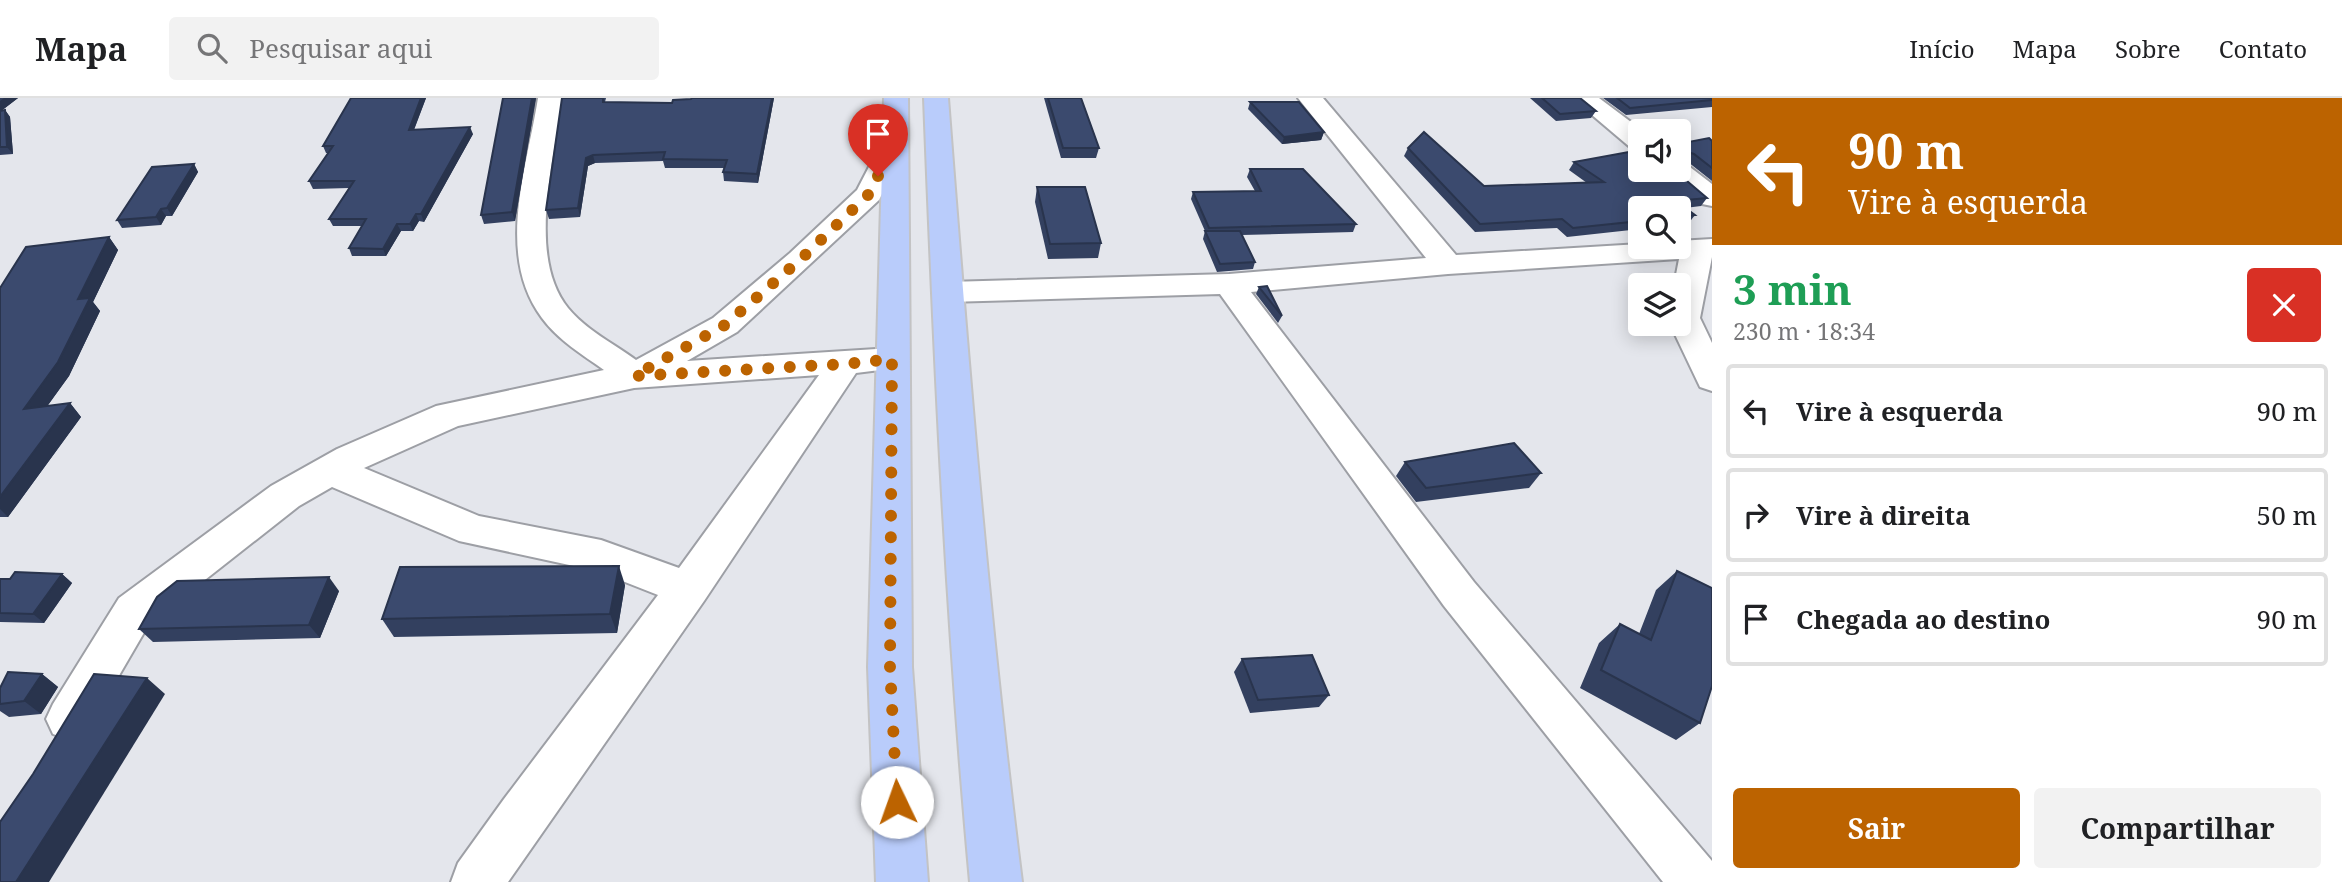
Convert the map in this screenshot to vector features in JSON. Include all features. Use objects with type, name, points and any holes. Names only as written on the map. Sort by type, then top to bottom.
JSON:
[{"type":"main road","points":[[896,98],[890,667],[902,882]]},
{"type":"main road","points":[[936,98],[957,463],[975,692],[996,882]]},
{"type":"street","points":[[550,98],[530,245],[535,277],[555,313],[634,376]]},
{"type":"street","points":[[1310,98],[1448,265]]},
{"type":"street","points":[[1584,98],[1628,133]]},
{"type":"street","points":[[634,376],[725,325],[801,259],[869,194],[895,140]]},
{"type":"street","points":[[1691,182],[1712,198]]},
{"type":"street","points":[[948,292],[1229,284],[1448,265],[1704,249],[1684,318],[1712,379]]},
{"type":"street","points":[[1229,284],[1459,594],[1696,882]]},
{"type":"street","points":[[51,749],[134,611],[285,496],[330,470],[449,415],[634,376],[892,359]]},
{"type":"street","points":[[477,882],[561,758],[768,480],[844,364]]},
{"type":"street","points":[[330,470],[473,530],[601,556],[689,589]]},
{"type":"building","points":[[351,98],[421,98],[409,130],[470,127],[421,214],[416,214],[410,224],[397,224],[383,249],[349,248],[366,219],[329,219],[354,181],[309,181],[333,146],[323,146]]},
{"type":"building","points":[[503,98],[532,98],[512,212],[481,215]]},
{"type":"building","points":[[562,98],[603,98],[603,102],[672,103],[673,100],[692,98],[772,98],[757,174],[723,172],[727,160],[663,159],[665,152],[593,155],[586,158],[578,208],[546,210]]},
{"type":"building","points":[[1048,98],[1081,98],[1099,148],[1063,148]]},
{"type":"building","points":[[1542,98],[1580,98],[1596,111],[1560,114]]},
{"type":"building","points":[[1617,98],[1712,98],[1712,100],[1630,108]]},
{"type":"building","points":[[1250,102],[1299,102],[1324,132],[1284,137]]},
{"type":"building","points":[[5,110],[7,147],[0,147],[0,111]]},
{"type":"building","points":[[1424,132],[1484,186],[1604,182],[1574,162],[1628,152],[1628,182],[1688,182],[1707,198],[1628,196],[1628,222],[1573,228],[1562,219],[1480,224],[1408,148]]},
{"type":"building","points":[[1709,138],[1712,141],[1712,168],[1691,153],[1691,141]]},
{"type":"building","points":[[194,164],[167,208],[161,209],[156,217],[117,220],[152,167]]},
{"type":"building","points":[[1250,169],[1303,169],[1356,224],[1209,228],[1193,192],[1261,191]]},
{"type":"building","points":[[1037,187],[1085,187],[1101,243],[1050,244]]},
{"type":"building","points":[[1205,231],[1240,231],[1255,262],[1220,264]]},
{"type":"building","points":[[109,237],[78,299],[90,298],[58,362],[24,409],[70,403],[0,497],[0,288],[26,247]]},
{"type":"building","points":[[1267,286],[1282,316],[1259,287]]},
{"type":"building","points":[[1514,443],[1541,473],[1426,488],[1405,462]]},
{"type":"building","points":[[619,566],[610,614],[382,619],[400,567]]},
{"type":"building","points":[[1677,571],[1712,588],[1712,686],[1700,723],[1601,670],[1620,624],[1651,640]]},
{"type":"building","points":[[15,572],[62,574],[33,614],[0,613],[0,579],[10,579]]},
{"type":"building","points":[[329,577],[309,625],[139,629],[157,597],[177,581]]},
{"type":"building","points":[[1312,655],[1329,695],[1258,700],[1242,659]]},
{"type":"building","points":[[8,672],[42,674],[24,701],[0,704],[0,688]]},
{"type":"building","points":[[94,674],[147,678],[16,882],[0,882],[0,822],[33,774]]},
{"type":"route","points":[[878,176],[869,194],[801,259],[725,325],[634,376],[892,359],[890,667],[897,802]]}]
